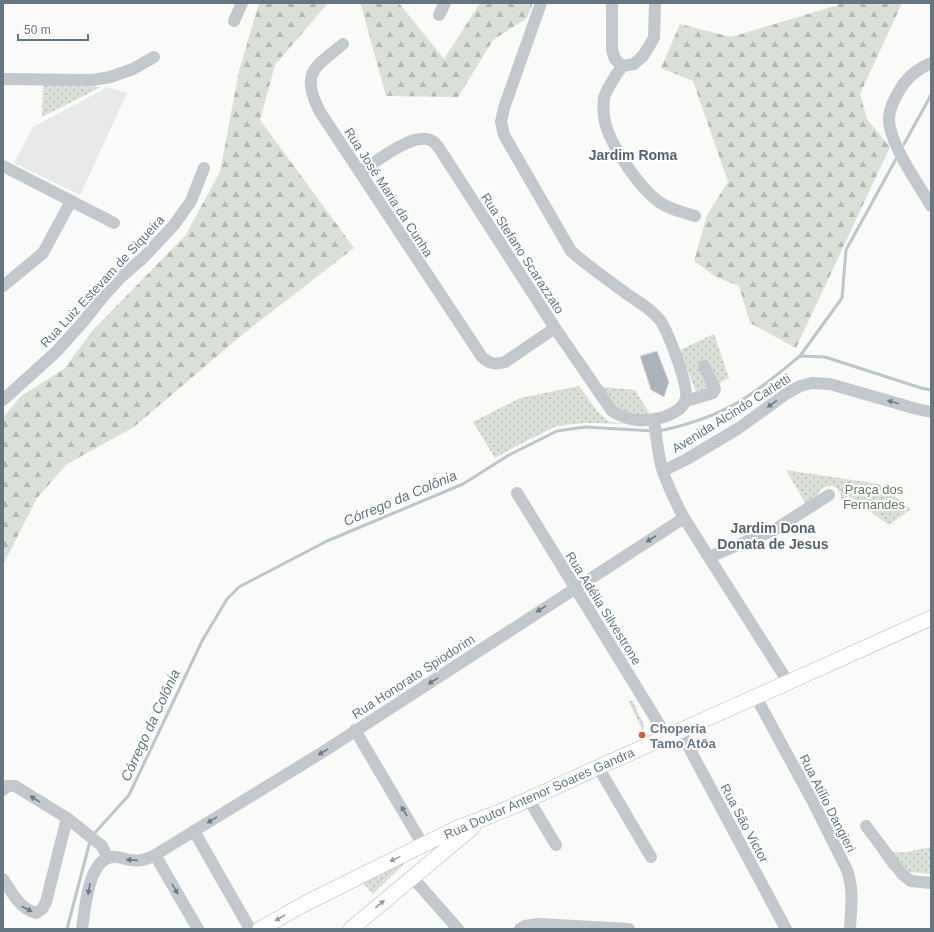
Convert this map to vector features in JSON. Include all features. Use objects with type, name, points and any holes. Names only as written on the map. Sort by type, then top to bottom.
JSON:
[{"type":"main road","name":"Rua Doutor Antenor Soares Gandra","points":[[260,929],[306,903],[459,827],[482,820],[528,800],[598,767],[931,618]]},
{"type":"main road","points":[[351,929],[482,820]]},
{"type":"main road","points":[[415,875],[426,857],[424,845]]},
{"type":"street","points":[[234,21],[242,3]]},
{"type":"street","points":[[439,16],[445,3]]},
{"type":"street","points":[[541,3],[500,122],[504,135],[571,251],[586,264],[651,311],[662,323],[681,370],[686,390],[686,401],[713,393],[715,389],[704,366]]},
{"type":"street","points":[[612,3],[612,50],[615,59],[622,66]]},
{"type":"street","points":[[655,3],[654,38],[643,56],[634,64],[622,66],[604,96],[603,114],[606,128],[626,164],[642,187],[658,202],[672,209],[695,216]]},
{"type":"street","name":"Rua José Maria da Cunha","points":[[343,44],[319,64],[312,74],[310,85],[312,97],[320,112],[482,357],[487,362],[493,364],[505,362],[555,328]]},
{"type":"street","points":[[3,79],[92,80],[110,77],[133,69],[154,57]]},
{"type":"street","points":[[931,63],[913,73],[903,84],[894,99],[889,121],[895,144],[931,206]]},
{"type":"street","name":"Rua Stefano Scarazzato","points":[[360,172],[405,144],[414,140],[432,140],[439,148],[555,328],[612,411],[622,417],[637,421],[655,423],[680,409],[686,401]]},
{"type":"street","points":[[3,166],[114,223]]},
{"type":"street","name":"Rua Luiz Estevam de Siqueira","points":[[3,400],[56,352],[120,278],[143,258],[174,225],[191,201],[204,168]]},
{"type":"street","points":[[3,286],[43,253],[71,201]]},
{"type":"street","name":"Avenida Alcindo Carletti","points":[[663,471],[687,459],[739,428],[786,394],[800,386],[830,384],[931,412]]},
{"type":"street","points":[[655,423],[658,449],[663,471],[684,518],[788,682]]},
{"type":"street","name":"Rua Adélia Silvestrone","points":[[517,493],[575,588],[674,734]]},
{"type":"street","points":[[708,557],[774,530],[829,495]]},
{"type":"street","name":"Rua Honorato Spiodorim","points":[[108,858],[116,857],[132,861],[140,860],[155,855],[194,832],[326,750],[684,518]]},
{"type":"street","name":"Rua Atílio Dangieri","points":[[756,697],[813,802],[847,870],[852,890],[850,929]]},
{"type":"street","points":[[355,730],[424,845]]},
{"type":"street","name":"Rua São Victor","points":[[674,734],[786,929]]},
{"type":"street","points":[[598,767],[651,857]]},
{"type":"street","points":[[3,790],[7,786],[15,786],[66,818],[102,846],[108,858],[94,870],[82,929]]},
{"type":"street","points":[[528,800],[556,845]]},
{"type":"street","points":[[3,879],[21,905],[29,911],[36,913],[42,909],[46,902],[66,818]]},
{"type":"street","points":[[866,826],[902,874],[912,881],[931,883]]},
{"type":"street","points":[[194,832],[250,929]]},
{"type":"street","points":[[155,855],[198,929]]},
{"type":"street","points":[[415,875],[458,929]]},
{"type":"street","points":[[520,929],[525,926],[538,924],[629,929]]},
{"type":"shaded area","points":[[108,87],[127,93],[80,195],[14,163],[33,127]]},
{"type":"green space","points":[[259,3],[328,3],[275,65],[260,120],[354,248],[243,334],[134,427],[67,464],[37,498],[3,565],[3,418],[21,396],[64,369],[92,331],[185,236],[220,172],[239,71]]},
{"type":"green space","points":[[358,3],[399,3],[444,59],[480,3],[533,3],[527,18],[493,40],[458,97],[386,96],[361,5]]},
{"type":"green space","points":[[839,3],[902,3],[860,94],[867,119],[890,147],[796,348],[750,323],[739,286],[716,277],[694,261],[707,215],[728,182],[693,81],[661,68],[680,24],[731,37],[838,5]]},
{"type":"green space","points":[[43,84],[101,87],[42,117]]},
{"type":"green space","points":[[714,334],[729,378],[697,395],[680,350]]},
{"type":"green space","points":[[579,386],[598,412],[609,422],[630,424],[584,423],[557,426],[495,458],[473,422],[520,398]]},
{"type":"green space","points":[[603,387],[635,390],[651,416],[641,417],[615,408]]},
{"type":"green space","name":"Praça dos Fernandes","points":[[786,470],[879,484],[911,509],[889,525],[849,496],[842,502],[839,491],[834,486],[822,489],[817,496],[806,504]]},
{"type":"green space","points":[[632,700],[644,725],[643,731],[629,702]]},
{"type":"green space","points":[[931,847],[931,874],[890,870],[878,852],[907,852]]},
{"type":"green space","points":[[409,859],[373,894],[362,882]]},
{"type":"building","points":[[657,351],[669,382],[664,397],[651,390],[640,356]]},
{"type":"waterway","points":[[904,144],[931,95]]},
{"type":"waterway","points":[[800,356],[842,298],[846,250],[896,159]]},
{"type":"waterway","name":"Córrego da Colônia","points":[[659,431],[708,417],[732,406],[760,388],[800,356],[825,357],[931,390]]},
{"type":"waterway","name":"Córrego da Colônia","points":[[92,836],[129,795],[202,641],[227,599],[239,587],[327,541],[463,484],[509,455],[557,431],[585,427],[653,431]]},
{"type":"waterway","name":"Córrego da Colônia","points":[[67,929],[90,841]]},
{"type":"place","name":"Choperia Tamo Atôa","points":[[642,735]]},
{"type":"district","name":"Jardim Roma","points":[[633,155]]},
{"type":"district","name":"Jardim Dona Donata de Jesus","points":[[773,536]]}]
